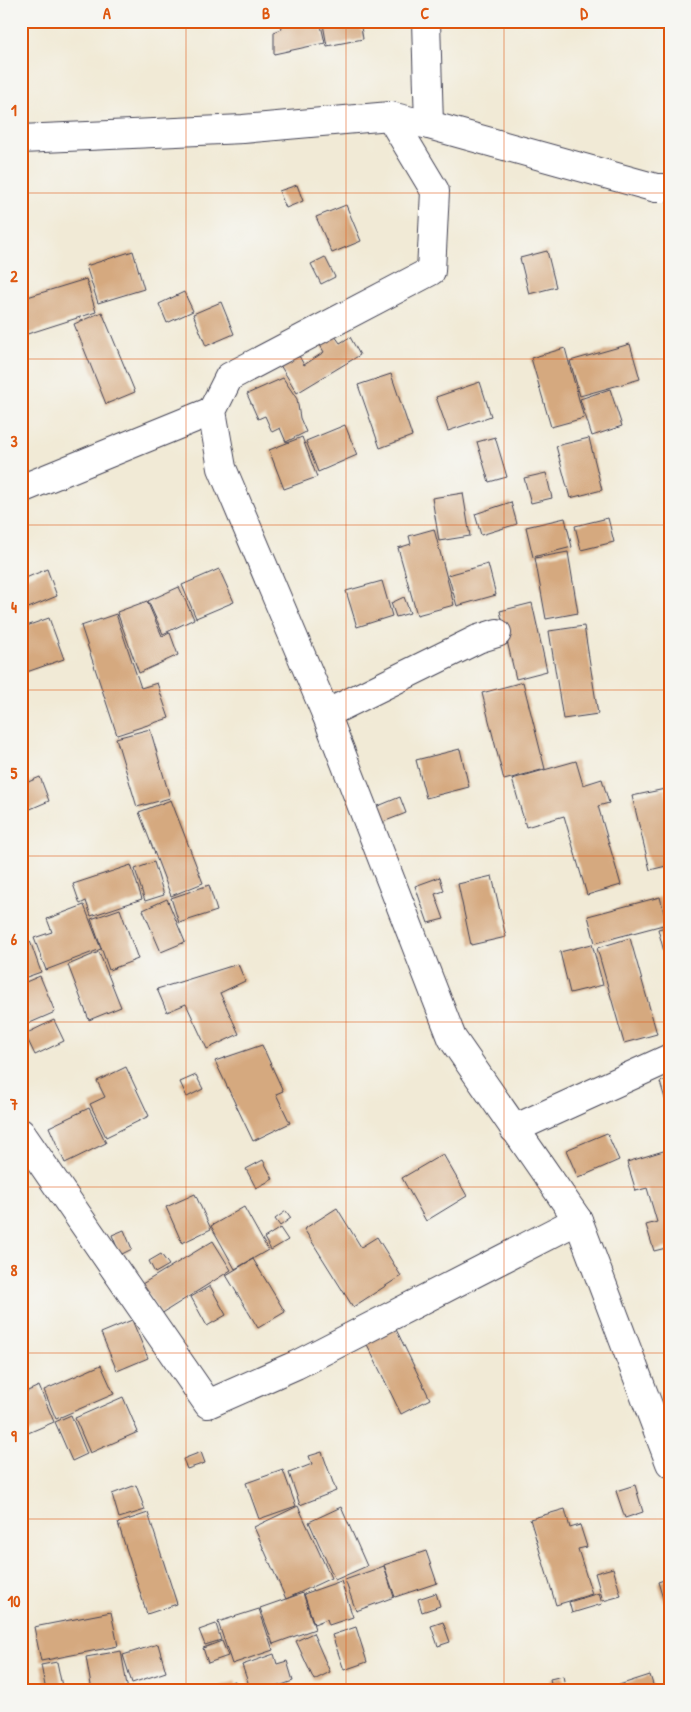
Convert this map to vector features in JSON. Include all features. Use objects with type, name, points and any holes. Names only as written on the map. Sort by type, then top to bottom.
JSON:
[{"type":"street","points":[[426,21],[429,125]]},
{"type":"street","points":[[390,116],[435,191],[431,270],[229,377],[212,411],[222,468],[326,714],[452,1038],[578,1220],[670,1462]]},
{"type":"street","points":[[21,138],[243,129],[390,116],[429,125],[656,188],[670,188]]},
{"type":"street","points":[[21,489],[212,411]]},
{"type":"street","points":[[326,714],[478,639],[497,633]]},
{"type":"street","points":[[514,1129],[670,1058]]},
{"type":"street","points":[[21,1133],[208,1404],[296,1365],[578,1220]]},
{"type":"building","points":[[280,21],[320,21],[325,43],[274,54],[274,32],[282,29]]},
{"type":"building","points":[[340,21],[360,21],[363,39],[327,46],[323,24]]},
{"type":"building","points":[[297,185],[303,201],[286,208],[279,191]]},
{"type":"building","points":[[346,205],[361,241],[332,253],[316,217]]},
{"type":"building","points":[[133,251],[144,289],[98,303],[86,266]]},
{"type":"building","points":[[547,251],[556,287],[529,294],[520,258]]},
{"type":"building","points":[[325,257],[335,277],[321,284],[311,264]]},
{"type":"building","points":[[86,279],[96,312],[21,336],[21,299]]},
{"type":"building","points":[[184,292],[193,311],[167,323],[159,304]]},
{"type":"building","points":[[221,302],[234,334],[206,346],[193,314]]},
{"type":"building","points":[[102,312],[135,392],[106,404],[74,324]]},
{"type":"building","points":[[335,336],[340,343],[350,337],[360,355],[297,393],[280,365],[298,354],[304,365],[324,352],[320,345]]},
{"type":"building","points":[[630,344],[640,379],[580,396],[570,361]]},
{"type":"building","points":[[565,348],[584,418],[551,427],[531,358]]},
{"type":"building","points":[[391,374],[412,436],[380,448],[358,385]]},
{"type":"building","points":[[283,378],[297,399],[300,418],[306,432],[286,442],[280,428],[272,432],[265,416],[258,419],[247,394]]},
{"type":"building","points":[[480,382],[491,416],[448,431],[436,397]]},
{"type":"building","points":[[610,389],[622,426],[592,436],[580,399]]},
{"type":"building","points":[[345,425],[357,455],[318,472],[306,441]]},
{"type":"building","points":[[302,437],[317,477],[284,489],[269,450]]},
{"type":"building","points":[[495,437],[507,477],[489,482],[477,442]]},
{"type":"building","points":[[589,438],[602,490],[570,498],[556,446]]},
{"type":"building","points":[[546,473],[552,498],[531,503],[524,478]]},
{"type":"building","points":[[463,493],[470,536],[439,541],[432,498]]},
{"type":"building","points":[[511,502],[517,524],[481,535],[475,514]]},
{"type":"building","points":[[565,518],[572,547],[533,557],[526,527]]},
{"type":"building","points":[[608,518],[614,542],[581,550],[575,526]]},
{"type":"building","points":[[434,529],[454,605],[417,615],[398,548],[411,544],[409,536]]},
{"type":"building","points":[[568,552],[578,613],[546,619],[535,558]]},
{"type":"building","points":[[488,564],[496,595],[457,606],[448,575]]},
{"type":"building","points":[[47,569],[57,596],[26,609],[21,599],[21,580]]},
{"type":"building","points":[[219,569],[234,602],[196,618],[182,585]]},
{"type":"building","points":[[382,581],[392,616],[357,627],[346,591]]},
{"type":"building","points":[[179,587],[194,619],[163,634],[148,601]]},
{"type":"building","points":[[404,597],[410,613],[396,617],[391,603]]},
{"type":"building","points":[[147,601],[162,636],[170,633],[178,655],[139,673],[117,612]]},
{"type":"building","points":[[532,603],[547,671],[516,679],[500,611]]},
{"type":"building","points":[[116,614],[141,688],[157,683],[169,718],[117,735],[81,626]]},
{"type":"building","points":[[49,618],[64,659],[21,674],[21,628]]},
{"type":"building","points":[[584,626],[598,714],[563,719],[549,631]]},
{"type":"building","points":[[523,682],[545,769],[504,780],[482,693]]},
{"type":"building","points":[[150,729],[170,798],[137,807],[116,738]]},
{"type":"building","points":[[460,749],[469,787],[426,798],[416,760]]},
{"type":"building","points":[[576,761],[583,785],[602,779],[609,803],[598,806],[621,885],[587,895],[564,816],[526,827],[512,779]]},
{"type":"building","points":[[40,777],[49,801],[21,813],[21,785]]},
{"type":"building","points":[[665,789],[670,810],[670,865],[650,870],[632,796]]},
{"type":"building","points":[[400,797],[406,813],[378,824],[371,809]]},
{"type":"building","points":[[171,800],[203,883],[171,896],[139,812]]},
{"type":"building","points":[[154,862],[164,895],[145,901],[135,869]]},
{"type":"building","points":[[131,865],[142,899],[91,916],[86,901],[80,904],[73,884]]},
{"type":"building","points":[[492,876],[506,937],[471,945],[458,884]]},
{"type":"building","points":[[440,877],[444,891],[435,894],[444,919],[428,923],[415,886]]},
{"type":"building","points":[[209,885],[217,911],[179,923],[171,898]]},
{"type":"building","points":[[660,897],[667,924],[595,943],[588,916]]},
{"type":"building","points":[[167,899],[185,942],[161,952],[143,910]]},
{"type":"building","points":[[84,905],[101,949],[46,970],[34,938],[52,932],[47,919]]},
{"type":"building","points":[[120,909],[138,959],[109,970],[91,919]]},
{"type":"building","points":[[670,926],[670,971],[669,971],[658,929]]},
{"type":"building","points":[[630,938],[657,1034],[624,1043],[597,948]]},
{"type":"building","points":[[30,941],[41,972],[21,979],[21,945]]},
{"type":"building","points":[[592,944],[603,985],[570,993],[560,952]]},
{"type":"building","points":[[99,952],[121,1007],[89,1020],[68,965]]},
{"type":"building","points":[[238,964],[245,981],[220,993],[239,1034],[207,1049],[186,1004],[167,1012],[157,989]]},
{"type":"building","points":[[40,976],[55,1012],[23,1026],[21,1021],[21,984]]},
{"type":"building","points":[[54,1020],[64,1041],[35,1055],[25,1034]]},
{"type":"building","points":[[262,1045],[283,1091],[276,1094],[290,1123],[253,1141],[215,1061]]},
{"type":"building","points":[[126,1067],[149,1116],[106,1137],[90,1104],[105,1097],[97,1081]]},
{"type":"building","points":[[196,1075],[203,1089],[187,1097],[180,1082]]},
{"type":"building","points":[[670,1079],[670,1112],[669,1112],[660,1082]]},
{"type":"building","points":[[89,1108],[106,1143],[65,1163],[49,1127]]},
{"type":"building","points":[[607,1133],[619,1160],[578,1178],[566,1150]]},
{"type":"building","points":[[670,1149],[670,1247],[654,1251],[646,1225],[657,1222],[647,1188],[636,1191],[627,1162]]},
{"type":"building","points":[[443,1154],[467,1196],[426,1221],[402,1178]]},
{"type":"building","points":[[263,1160],[273,1179],[256,1188],[246,1169]]},
{"type":"building","points":[[195,1194],[211,1229],[182,1243],[166,1207]]},
{"type":"building","points":[[244,1207],[268,1250],[235,1269],[211,1226]]},
{"type":"building","points":[[337,1208],[361,1247],[377,1237],[401,1276],[353,1307],[304,1229]]},
{"type":"building","points":[[286,1211],[291,1218],[280,1226],[275,1219]]},
{"type":"building","points":[[280,1228],[288,1240],[271,1250],[264,1238]]},
{"type":"building","points":[[124,1230],[132,1249],[120,1255],[112,1235]]},
{"type":"building","points":[[213,1241],[231,1270],[161,1314],[142,1284]]},
{"type":"building","points":[[161,1254],[169,1265],[155,1273],[149,1261]]},
{"type":"building","points":[[253,1259],[285,1312],[258,1328],[226,1275]]},
{"type":"building","points":[[210,1286],[226,1315],[207,1326],[191,1297]]},
{"type":"building","points":[[390,1317],[430,1399],[401,1414],[361,1332]]},
{"type":"building","points":[[132,1320],[148,1358],[117,1371],[101,1333]]},
{"type":"building","points":[[101,1365],[114,1394],[56,1419],[44,1390]]},
{"type":"building","points":[[39,1386],[54,1422],[21,1436],[21,1394]]},
{"type":"building","points":[[123,1397],[138,1432],[90,1453],[75,1418]]},
{"type":"building","points":[[71,1415],[87,1454],[72,1461],[55,1422]]},
{"type":"building","points":[[201,1452],[205,1463],[187,1469],[183,1459]]},
{"type":"building","points":[[322,1452],[336,1491],[300,1505],[289,1473],[312,1464],[309,1456]]},
{"type":"building","points":[[283,1470],[296,1506],[259,1519],[246,1483]]},
{"type":"building","points":[[136,1485],[145,1510],[119,1518],[112,1494]]},
{"type":"building","points":[[635,1485],[643,1512],[625,1518],[616,1491]]},
{"type":"building","points":[[298,1506],[331,1578],[286,1599],[254,1527]]},
{"type":"building","points":[[341,1507],[367,1566],[335,1580],[309,1522]]},
{"type":"building","points":[[565,1509],[570,1528],[580,1525],[587,1547],[578,1549],[592,1594],[556,1605],[530,1519]]},
{"type":"building","points":[[148,1513],[177,1604],[147,1614],[118,1523]]},
{"type":"building","points":[[426,1551],[437,1583],[395,1597],[384,1565]]},
{"type":"building","points":[[384,1566],[394,1597],[356,1611],[345,1580]]},
{"type":"building","points":[[613,1568],[621,1596],[603,1601],[595,1573]]},
{"type":"building","points":[[670,1578],[670,1600],[664,1602],[658,1582]]},
{"type":"building","points":[[341,1581],[353,1617],[329,1625],[327,1619],[314,1624],[304,1594]]},
{"type":"building","points":[[303,1593],[315,1629],[273,1644],[260,1608]]},
{"type":"building","points":[[436,1593],[440,1606],[422,1612],[418,1599]]},
{"type":"building","points":[[599,1593],[602,1604],[572,1613],[569,1602]]},
{"type":"building","points":[[259,1609],[273,1650],[232,1664],[218,1622]]},
{"type":"building","points":[[111,1612],[118,1646],[41,1661],[34,1627]]},
{"type":"building","points":[[443,1622],[450,1642],[438,1646],[431,1626]]},
{"type":"building","points":[[216,1624],[221,1640],[205,1645],[199,1630]]},
{"type":"building","points":[[356,1627],[367,1662],[344,1670],[332,1635]]},
{"type":"building","points":[[313,1633],[330,1672],[314,1680],[296,1641]]},
{"type":"building","points":[[222,1641],[228,1656],[208,1663],[203,1648]]},
{"type":"building","points":[[158,1644],[166,1672],[132,1683],[123,1655]]},
{"type":"building","points":[[121,1651],[128,1691],[92,1691],[86,1657]]},
{"type":"building","points":[[274,1654],[277,1664],[287,1661],[293,1681],[264,1691],[251,1691],[242,1665]]},
{"type":"building","points":[[57,1662],[63,1691],[46,1691],[41,1665]]},
{"type":"building","points":[[650,1675],[655,1691],[621,1691],[619,1685]]},
{"type":"building","points":[[563,1676],[566,1691],[553,1691],[550,1679]]},
{"type":"building","points":[[235,1681],[239,1691],[219,1691],[218,1687]]}]
